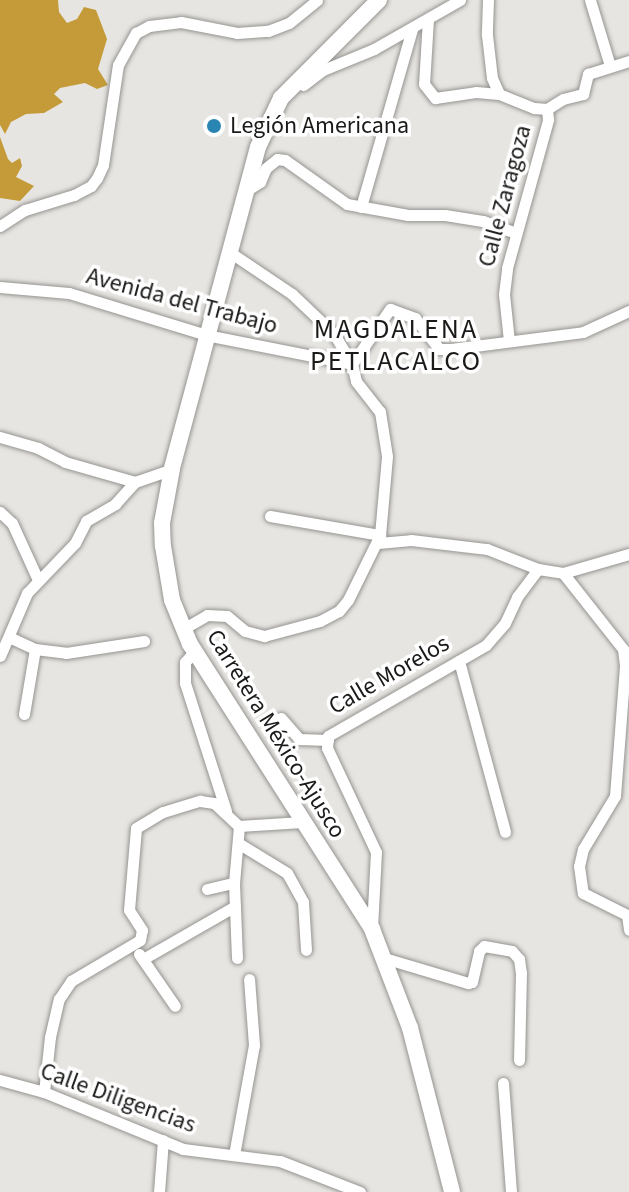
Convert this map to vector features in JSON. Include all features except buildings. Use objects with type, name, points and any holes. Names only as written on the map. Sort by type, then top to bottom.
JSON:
[{"type":"main road","name":"Carretera México-Ajusco","points":[[379,0],[291,88],[274,111],[243,193],[231,253],[206,335],[172,469],[162,523],[163,546],[172,600],[194,652],[372,929],[410,1028],[452,1192]]},
{"type":"street","points":[[0,226],[25,210],[74,195],[91,186],[97,178],[103,165],[118,65],[136,33],[149,26],[181,22],[237,33],[268,31],[289,23],[317,0]]},
{"type":"street","points":[[291,88],[412,29],[460,0]]},
{"type":"street","points":[[488,0],[487,35],[492,78],[499,94]]},
{"type":"street","points":[[590,0],[610,66]]},
{"type":"street","points":[[428,19],[424,84],[435,98],[476,92],[499,94],[534,108],[547,109],[563,99],[583,94],[588,74],[629,61]]},
{"type":"street","points":[[361,207],[412,29]]},
{"type":"street","name":"Calle Zaragoza","points":[[509,341],[504,294],[516,233],[548,120],[547,109]]},
{"type":"street","points":[[243,193],[260,182],[266,168],[277,159],[285,160],[335,197],[361,207],[483,221],[516,233]]},
{"type":"street","points":[[183,629],[207,615],[227,616],[245,631],[264,636],[320,621],[339,611],[348,600],[379,539],[387,456],[380,412],[356,381],[352,364],[334,334],[305,306],[231,253]]},
{"type":"street","name":"Avenida del Trabajo","points":[[0,287],[69,293],[206,335],[352,364]]},
{"type":"street","points":[[352,364],[390,309],[396,308],[415,318],[439,349],[583,332],[629,311]]},
{"type":"street","points":[[0,437],[38,448],[65,462],[135,482]]},
{"type":"street","points":[[0,656],[27,593],[75,543],[86,521],[115,504],[135,482],[172,469]]},
{"type":"street","points":[[0,512],[12,523],[38,580]]},
{"type":"street","points":[[270,516],[379,539],[487,549],[538,569],[563,573],[629,554]]},
{"type":"street","name":"Calle Morelos","points":[[372,929],[376,852],[327,748],[328,736],[486,645],[505,623],[517,597],[538,569]]},
{"type":"street","points":[[563,573],[626,657],[615,796],[583,849],[579,866],[583,893],[627,915],[629,930]]},
{"type":"street","points":[[9,637],[35,649],[66,653],[144,641]]},
{"type":"street","points":[[24,714],[35,649]]},
{"type":"street","points":[[194,652],[185,662],[185,683],[226,811]]},
{"type":"street","points":[[459,661],[505,832]]},
{"type":"street","points":[[281,718],[299,739],[328,740]]},
{"type":"street","points":[[44,1092],[50,1037],[59,999],[71,981],[140,940],[142,930],[129,910],[136,828],[148,819],[184,804],[214,803],[239,826],[234,883],[237,958]]},
{"type":"street","points":[[239,826],[302,822]]},
{"type":"street","points":[[238,843],[287,873],[303,902],[306,950]]},
{"type":"street","points":[[207,889],[234,883]]},
{"type":"street","points":[[143,959],[235,906]]},
{"type":"street","points":[[132,946],[175,1006]]},
{"type":"street","points":[[384,958],[468,983],[472,982],[479,951],[484,946],[512,951],[519,959],[521,973],[519,1060]]},
{"type":"street","points":[[234,1155],[254,1045],[249,979]]},
{"type":"street","name":"Calle Diligencias","points":[[0,1080],[44,1092],[183,1149],[280,1161],[360,1192]]},
{"type":"street","points":[[503,1083],[511,1192]]},
{"type":"street","points":[[159,1192],[163,1140]]},
{"type":"shaded area","points":[[0,0],[58,0],[59,12],[67,23],[77,19],[84,7],[96,10],[107,39],[98,69],[108,85],[97,89],[85,83],[60,88],[54,94],[63,102],[44,113],[26,114],[11,122],[5,134],[0,125]]},
{"type":"shaded area","points":[[0,137],[8,159],[12,163],[20,158],[22,166],[16,177],[34,186],[20,201],[0,198]]},
{"type":"place","name":"Legión Americana","points":[[214,126]]},
{"type":"district","name":"MAGDALENA PETLACALCO","points":[[396,345]]}]
